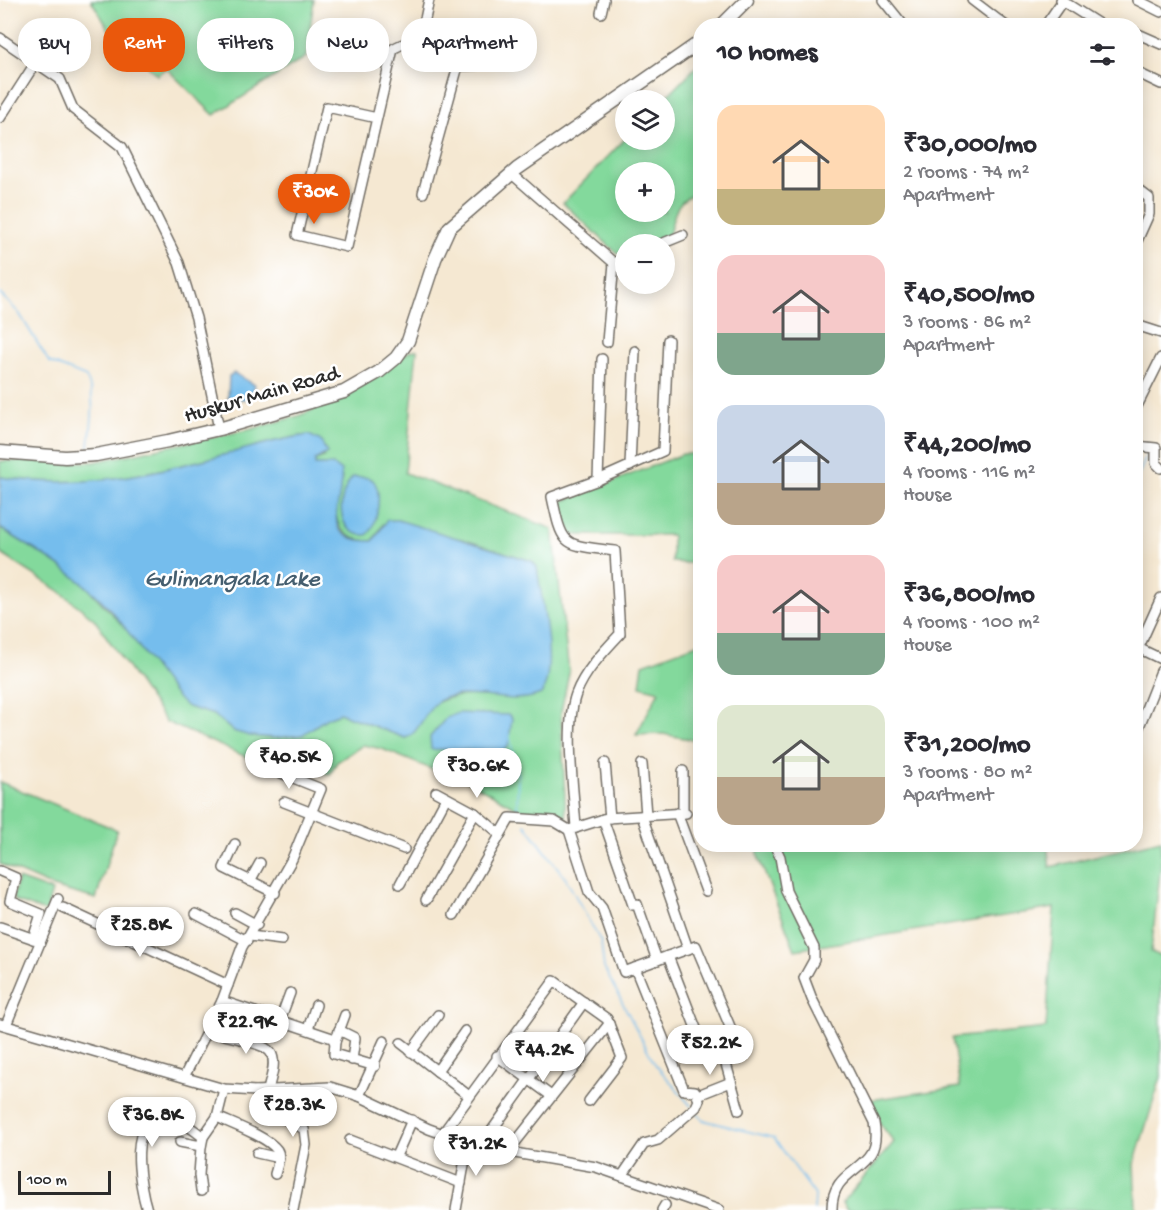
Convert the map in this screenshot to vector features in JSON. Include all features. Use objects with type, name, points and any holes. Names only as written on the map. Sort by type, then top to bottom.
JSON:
[{"type":"main road","points":[[729,18],[747,0]]},
{"type":"main road","name":"Huskur Main Road","points":[[0,452],[34,456],[96,455],[219,429],[344,392],[396,358],[408,341],[435,259],[449,228],[512,174],[693,47]]},
{"type":"street","points":[[424,18],[429,0]]},
{"type":"street","points":[[601,13],[604,0]]},
{"type":"street","points":[[883,0],[898,18]]},
{"type":"street","points":[[972,0],[996,18]]},
{"type":"street","points":[[1050,18],[1062,0],[1090,18]]},
{"type":"street","points":[[1137,0],[1161,12]]},
{"type":"street","points":[[1143,36],[1161,44]]},
{"type":"street","points":[[0,38],[18,50]]},
{"type":"street","points":[[377,118],[327,107],[297,235],[347,247],[377,118],[393,49],[401,43]]},
{"type":"street","points":[[0,118],[30,72]]},
{"type":"street","points":[[50,72],[60,79],[73,109],[122,147],[179,263],[196,318],[219,429]]},
{"type":"street","points":[[423,193],[456,72]]},
{"type":"street","points":[[1143,75],[1161,84]]},
{"type":"street","points":[[512,174],[614,263],[607,342]]},
{"type":"street","points":[[1143,193],[1149,198],[1150,206],[1143,224]]},
{"type":"street","points":[[675,238],[683,235]]},
{"type":"street","points":[[1143,329],[1161,333]]},
{"type":"street","points":[[668,340],[663,451],[598,480],[552,497],[560,534],[574,546],[615,551],[620,634],[584,680],[576,693],[574,704],[573,829],[589,892],[602,908],[624,972],[696,946],[739,1048]]},
{"type":"street","points":[[630,465],[635,351]]},
{"type":"street","points":[[1143,394],[1161,358]]},
{"type":"street","points":[[598,480],[602,359]]},
{"type":"street","points":[[1161,438],[1156,448],[1156,464],[1161,468]]},
{"type":"street","points":[[1143,447],[1156,448]]},
{"type":"street","points":[[1143,636],[1161,598]]},
{"type":"street","points":[[1143,651],[1161,659]]},
{"type":"street","points":[[1143,716],[1161,670]]},
{"type":"street","points":[[605,763],[607,819],[633,905],[638,904],[657,960]]},
{"type":"street","points":[[642,764],[644,816],[688,949]]},
{"type":"street","points":[[184,1077],[222,1001],[248,938],[275,893],[312,815],[321,789],[266,766]]},
{"type":"street","points":[[683,771],[682,813],[693,849]]},
{"type":"street","points":[[436,792],[475,813],[500,834]]},
{"type":"street","points":[[400,884],[446,798]]},
{"type":"street","points":[[284,802],[312,815],[404,849]]},
{"type":"street","points":[[426,900],[475,813]]},
{"type":"street","points":[[454,915],[510,818],[554,821],[573,829],[607,819],[682,813]]},
{"type":"street","points":[[235,844],[224,868],[275,893]]},
{"type":"street","points":[[694,852],[706,891]]},
{"type":"street","points":[[778,852],[786,891],[814,948],[814,960],[806,969],[804,978],[874,1123],[876,1135],[874,1151],[852,1170],[835,1191],[832,1210]]},
{"type":"street","points":[[250,881],[260,863]]},
{"type":"street","points":[[0,871],[16,878],[10,901],[41,914],[39,937]]},
{"type":"street","points":[[228,985],[61,904],[39,937],[3,1025],[224,1089],[256,1091],[330,1087],[359,1096],[480,1147],[577,1163],[719,1210]]},
{"type":"street","points":[[235,913],[257,925]]},
{"type":"street","points":[[196,914],[248,938],[282,940]]},
{"type":"street","points":[[0,927],[39,937]]},
{"type":"street","points":[[668,956],[709,1062]]},
{"type":"street","points":[[622,1176],[644,1144],[658,1140],[699,1102],[698,1095],[692,1090],[684,1090],[635,968]]},
{"type":"street","points":[[443,1133],[551,983],[558,983],[607,1019],[622,1058],[589,1101]]},
{"type":"street","points":[[280,1020],[290,993]]},
{"type":"street","points":[[222,1001],[308,1029],[332,1038],[335,1042]]},
{"type":"street","points":[[480,1147],[584,1002]]},
{"type":"street","points":[[308,1029],[316,1005]]},
{"type":"street","points":[[345,1015],[335,1042],[334,1054],[375,1066]]},
{"type":"street","points":[[411,1052],[438,1015]]},
{"type":"street","points":[[514,1144],[550,1095],[567,1074],[575,1069],[609,1024]]},
{"type":"street","points":[[339,1030],[355,1038],[352,1060]]},
{"type":"street","points":[[208,1031],[264,1046],[271,1053],[274,1066],[268,1090]]},
{"type":"street","points":[[437,1071],[465,1031]]},
{"type":"street","points":[[359,1096],[375,1066],[384,1041]]},
{"type":"street","points":[[401,1043],[469,1096]]},
{"type":"street","points":[[497,1056],[550,1095]]},
{"type":"street","points":[[726,1064],[740,1110]]},
{"type":"street","points":[[698,1095],[731,1082]]},
{"type":"street","points":[[201,1191],[199,1175],[202,1141],[217,1117],[224,1089]]},
{"type":"street","points":[[256,1091],[265,1108],[304,1129],[306,1145],[294,1210]]},
{"type":"street","points":[[217,1117],[269,1144],[278,1152],[279,1158],[275,1174]]},
{"type":"street","points":[[147,1210],[138,1147],[145,1127],[151,1121],[170,1118],[202,1141]]},
{"type":"street","points":[[396,1156],[412,1120]]},
{"type":"street","points":[[350,1140],[461,1183]]},
{"type":"street","points":[[180,1142],[202,1141]]},
{"type":"street","points":[[456,1210],[465,1142]]},
{"type":"street","points":[[257,1153],[279,1158]]},
{"type":"green space","points":[[91,0],[314,0],[311,18],[306,18],[306,57],[294,65],[294,18],[197,18],[197,72],[282,72],[214,115],[170,72],[185,72],[185,18],[103,20]]},
{"type":"green space","points":[[693,70],[693,194],[685,198],[675,213],[675,162],[615,162],[615,222],[672,222],[669,234],[615,234],[615,251],[563,203],[615,149],[675,150],[675,90],[673,90]]},
{"type":"green space","name":"Gulimangala Lake","points":[[417,350],[405,473],[553,529],[569,673],[561,712],[566,820],[525,813],[447,769],[441,773],[382,749],[363,745],[337,762],[330,774],[251,759],[166,722],[94,619],[58,590],[0,553],[0,528],[60,565],[86,586],[127,630],[174,694],[214,715],[233,731],[266,738],[302,735],[327,718],[340,713],[405,738],[414,731],[425,713],[444,700],[466,695],[514,698],[546,645],[537,567],[532,561],[462,539],[383,524],[373,541],[359,540],[349,536],[342,530],[336,512],[342,478],[333,465],[315,465],[315,460],[324,457],[309,435],[166,469],[113,478],[59,482],[0,477],[0,461],[94,462],[252,429],[298,416],[342,398],[410,351]]},
{"type":"green space","points":[[683,454],[693,454],[693,564],[672,562],[672,535],[572,535],[558,503]]},
{"type":"green space","points":[[693,646],[693,740],[663,734],[636,735],[659,691],[640,686],[643,664]]},
{"type":"green space","points":[[0,782],[117,830],[96,899],[53,887],[0,864]]},
{"type":"green space","points":[[1161,840],[1161,864],[1151,952],[1161,956],[1161,1077],[1134,1164],[1136,1210],[847,1210],[842,1203],[894,1142],[863,1101],[960,1087],[952,1038],[1046,1028],[1054,908],[795,950],[758,852],[1048,852],[1050,867],[1112,852],[1143,852],[1143,844]]},
{"type":"green space","points":[[18,879],[52,891],[46,912],[15,901],[13,897]]},
{"type":"water","points":[[234,373],[255,385],[249,399],[228,399],[229,376]]},
{"type":"water","name":"Gulimangala Lake","points":[[309,435],[321,441],[327,453],[315,460],[315,465],[333,465],[341,471],[336,516],[343,534],[355,539],[373,541],[387,520],[398,520],[532,561],[537,567],[547,632],[548,668],[546,683],[541,694],[519,699],[474,695],[443,698],[430,709],[416,730],[405,738],[340,713],[327,718],[302,735],[275,738],[250,736],[233,731],[214,715],[188,707],[180,701],[117,617],[83,583],[0,528],[0,477],[59,482],[113,478],[166,469]]},
{"type":"water","name":"Gulimangala Lake","points":[[353,477],[371,479],[377,488],[376,518],[367,535],[357,534],[344,522],[342,503],[347,484]]},
{"type":"water","points":[[458,713],[509,715],[512,719],[508,747],[501,752],[431,749],[430,737],[446,718]]},
{"type":"waterway","points":[[0,294],[19,313],[49,362],[86,377],[92,402],[89,447]]},
{"type":"waterway","points":[[1143,464],[1148,452]]},
{"type":"waterway","points":[[509,734],[518,777],[517,808],[520,814]]},
{"type":"waterway","points":[[525,824],[566,879],[601,942],[604,968],[655,1064],[691,1106]]},
{"type":"waterway","points":[[696,1112],[703,1120],[774,1138],[815,1195],[814,1210]]}]
